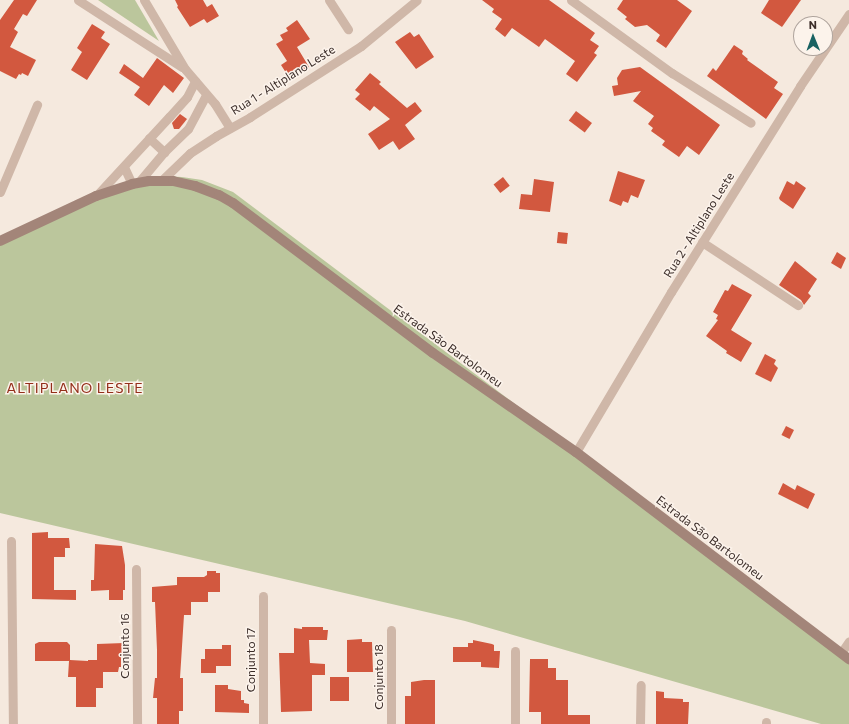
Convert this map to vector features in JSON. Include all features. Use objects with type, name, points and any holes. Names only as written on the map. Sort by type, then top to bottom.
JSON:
[{"type":"street","points":[[78,0],[185,69]]},
{"type":"street","points":[[144,0],[185,69],[215,104],[230,128]]},
{"type":"street","points":[[329,0],[348,30]]},
{"type":"street","name":"Rua 1 - Altiplano Leste","points":[[162,180],[190,153],[250,117],[361,46],[417,0]]},
{"type":"street","points":[[571,0],[672,73],[751,123]]},
{"type":"street","name":"Rua 2 - Altiplano Leste","points":[[576,452],[702,242],[800,86],[849,14]]},
{"type":"street","points":[[96,196],[124,167],[186,97],[195,81]]},
{"type":"street","points":[[124,167],[135,183],[188,129],[206,94]]},
{"type":"street","points":[[0,192],[37,105]]},
{"type":"street","points":[[149,138],[164,152]]},
{"type":"street","name":"Estrada São Bartolomeu","points":[[0,241],[96,196],[135,183],[162,180],[195,186],[233,203],[433,353],[576,452],[845,656]]},
{"type":"street","points":[[702,242],[798,305]]},
{"type":"street","points":[[11,541],[13,724]]},
{"type":"street","name":"Conjunto 16","points":[[136,568],[137,724]]},
{"type":"street","name":"Conjunto 17","points":[[263,596],[263,724]]},
{"type":"street","name":"Conjunto 18","points":[[391,630],[391,724]]},
{"type":"street","points":[[845,656],[849,642]]},
{"type":"street","points":[[515,652],[515,724]]},
{"type":"street","points":[[640,724],[641,685]]},
{"type":"green space","points":[[98,0],[135,0],[159,41]]},
{"type":"green space","points":[[160,176],[202,180],[233,192],[575,449],[839,655],[849,664],[849,724],[821,724],[465,621],[0,513],[0,240],[129,182]]},
{"type":"building","points":[[14,0],[37,0],[27,16],[23,14],[14,29],[18,32],[10,47],[36,60],[28,76],[22,73],[21,75],[19,74],[16,79],[0,71],[0,20]]},
{"type":"building","points":[[175,0],[203,0],[207,7],[212,4],[219,16],[207,23],[204,19],[190,27],[177,7],[178,6]]},
{"type":"building","points":[[482,0],[549,0],[595,33],[590,40],[599,46],[594,53],[597,55],[577,82],[566,74],[575,61],[545,39],[539,47],[512,28],[505,37],[495,29],[502,19],[492,12],[494,9]]},
{"type":"building","points":[[623,0],[677,0],[692,11],[666,48],[656,41],[660,35],[647,25],[635,27],[625,19],[627,17],[617,9]]},
{"type":"building","points":[[769,0],[801,0],[782,27],[761,13]]},
{"type":"building","points":[[297,20],[310,39],[297,47],[309,67],[290,79],[281,65],[287,61],[276,44],[283,40],[280,35],[288,31],[286,28]]},
{"type":"building","points":[[92,24],[105,32],[101,38],[110,44],[87,80],[71,70],[82,52],[77,48]]},
{"type":"building","points":[[410,32],[414,37],[419,34],[434,57],[416,69],[395,42]]},
{"type":"building","points":[[734,45],[743,51],[742,54],[748,59],[747,60],[778,82],[774,88],[783,94],[766,119],[707,76],[713,68],[716,71]]},
{"type":"building","points":[[157,58],[184,78],[173,93],[164,85],[149,106],[134,95],[140,87],[119,73],[124,64],[143,78]]},
{"type":"building","points":[[640,67],[720,125],[699,155],[687,146],[679,157],[662,145],[665,141],[651,131],[653,128],[648,124],[654,116],[633,101],[641,91],[614,96],[612,86],[618,85],[617,78],[622,70]]},
{"type":"building","points":[[370,73],[381,82],[379,84],[407,108],[415,102],[422,111],[405,125],[415,139],[399,150],[393,141],[379,150],[368,134],[390,119],[374,106],[370,111],[355,99],[360,94],[355,90]]},
{"type":"building","points":[[576,111],[592,123],[585,133],[569,121]]},
{"type":"building","points":[[180,114],[187,119],[179,129],[174,129],[172,123]]},
{"type":"building","points":[[618,171],[645,180],[638,198],[631,195],[628,203],[623,201],[621,206],[609,201]]},
{"type":"building","points":[[503,177],[510,186],[500,193],[494,184]]},
{"type":"building","points":[[534,179],[554,182],[550,212],[519,209],[521,194],[532,195]]},
{"type":"building","points":[[787,181],[794,185],[796,181],[806,188],[793,209],[779,198]]},
{"type":"building","points":[[558,232],[568,233],[567,244],[557,243]]},
{"type":"building","points":[[837,252],[846,258],[841,269],[831,263]]},
{"type":"building","points":[[795,261],[817,279],[808,293],[811,296],[804,305],[801,300],[779,285]]},
{"type":"building","points":[[732,284],[752,295],[731,330],[752,343],[741,362],[726,353],[727,351],[706,336],[718,320],[716,319],[718,315],[713,312],[725,290],[728,291]]},
{"type":"building","points":[[765,354],[776,360],[774,364],[778,368],[771,382],[755,374]]},
{"type":"building","points":[[786,426],[794,430],[789,439],[781,435]]},
{"type":"building","points":[[783,483],[795,490],[797,485],[815,494],[808,509],[778,494]]},
{"type":"building","points":[[48,532],[48,538],[69,538],[70,548],[65,548],[65,557],[54,557],[54,590],[76,590],[76,600],[32,599],[32,533]]},
{"type":"building","points":[[95,544],[122,546],[125,565],[125,590],[123,590],[123,600],[109,600],[109,590],[91,591],[91,580],[94,580]]},
{"type":"building","points":[[207,571],[216,571],[216,573],[220,573],[220,592],[208,592],[208,602],[191,602],[191,615],[184,615],[180,678],[183,678],[183,711],[179,711],[179,724],[157,724],[157,698],[153,698],[155,678],[157,678],[157,650],[155,602],[152,602],[152,587],[177,585],[177,577],[204,577],[207,575]]},
{"type":"building","points":[[302,627],[323,627],[323,630],[328,630],[327,640],[309,640],[310,663],[325,664],[325,675],[312,675],[312,711],[281,712],[279,653],[294,653],[294,628],[302,629]]},
{"type":"building","points":[[362,639],[362,642],[372,642],[373,672],[347,672],[347,640]]},
{"type":"building","points":[[473,640],[492,644],[494,645],[494,651],[500,651],[499,668],[481,667],[481,662],[453,662],[453,647],[468,647],[468,643],[473,643]]},
{"type":"building","points":[[39,642],[67,642],[70,645],[70,660],[88,661],[97,660],[97,644],[124,643],[124,655],[121,655],[121,667],[119,667],[118,672],[103,672],[103,688],[96,688],[96,707],[76,707],[76,677],[68,677],[69,661],[35,661],[35,644]]},
{"type":"building","points":[[222,645],[231,645],[231,666],[216,666],[216,673],[201,673],[201,659],[205,659],[205,649],[222,649]]},
{"type":"building","points":[[530,659],[548,659],[548,668],[556,668],[556,680],[568,680],[568,715],[590,715],[590,724],[541,724],[541,712],[529,712]]},
{"type":"building","points":[[330,677],[349,677],[349,701],[330,701]]},
{"type":"building","points":[[435,680],[435,724],[405,724],[405,696],[411,696],[411,682]]},
{"type":"building","points":[[215,685],[228,685],[228,689],[241,691],[241,700],[244,700],[244,703],[249,704],[249,713],[215,712]]},
{"type":"building","points":[[656,691],[664,692],[664,698],[683,699],[683,702],[689,702],[688,724],[656,724]]},
{"type":"district","name":"ALTIPLANO LESTE","points":[[75,388]]}]
